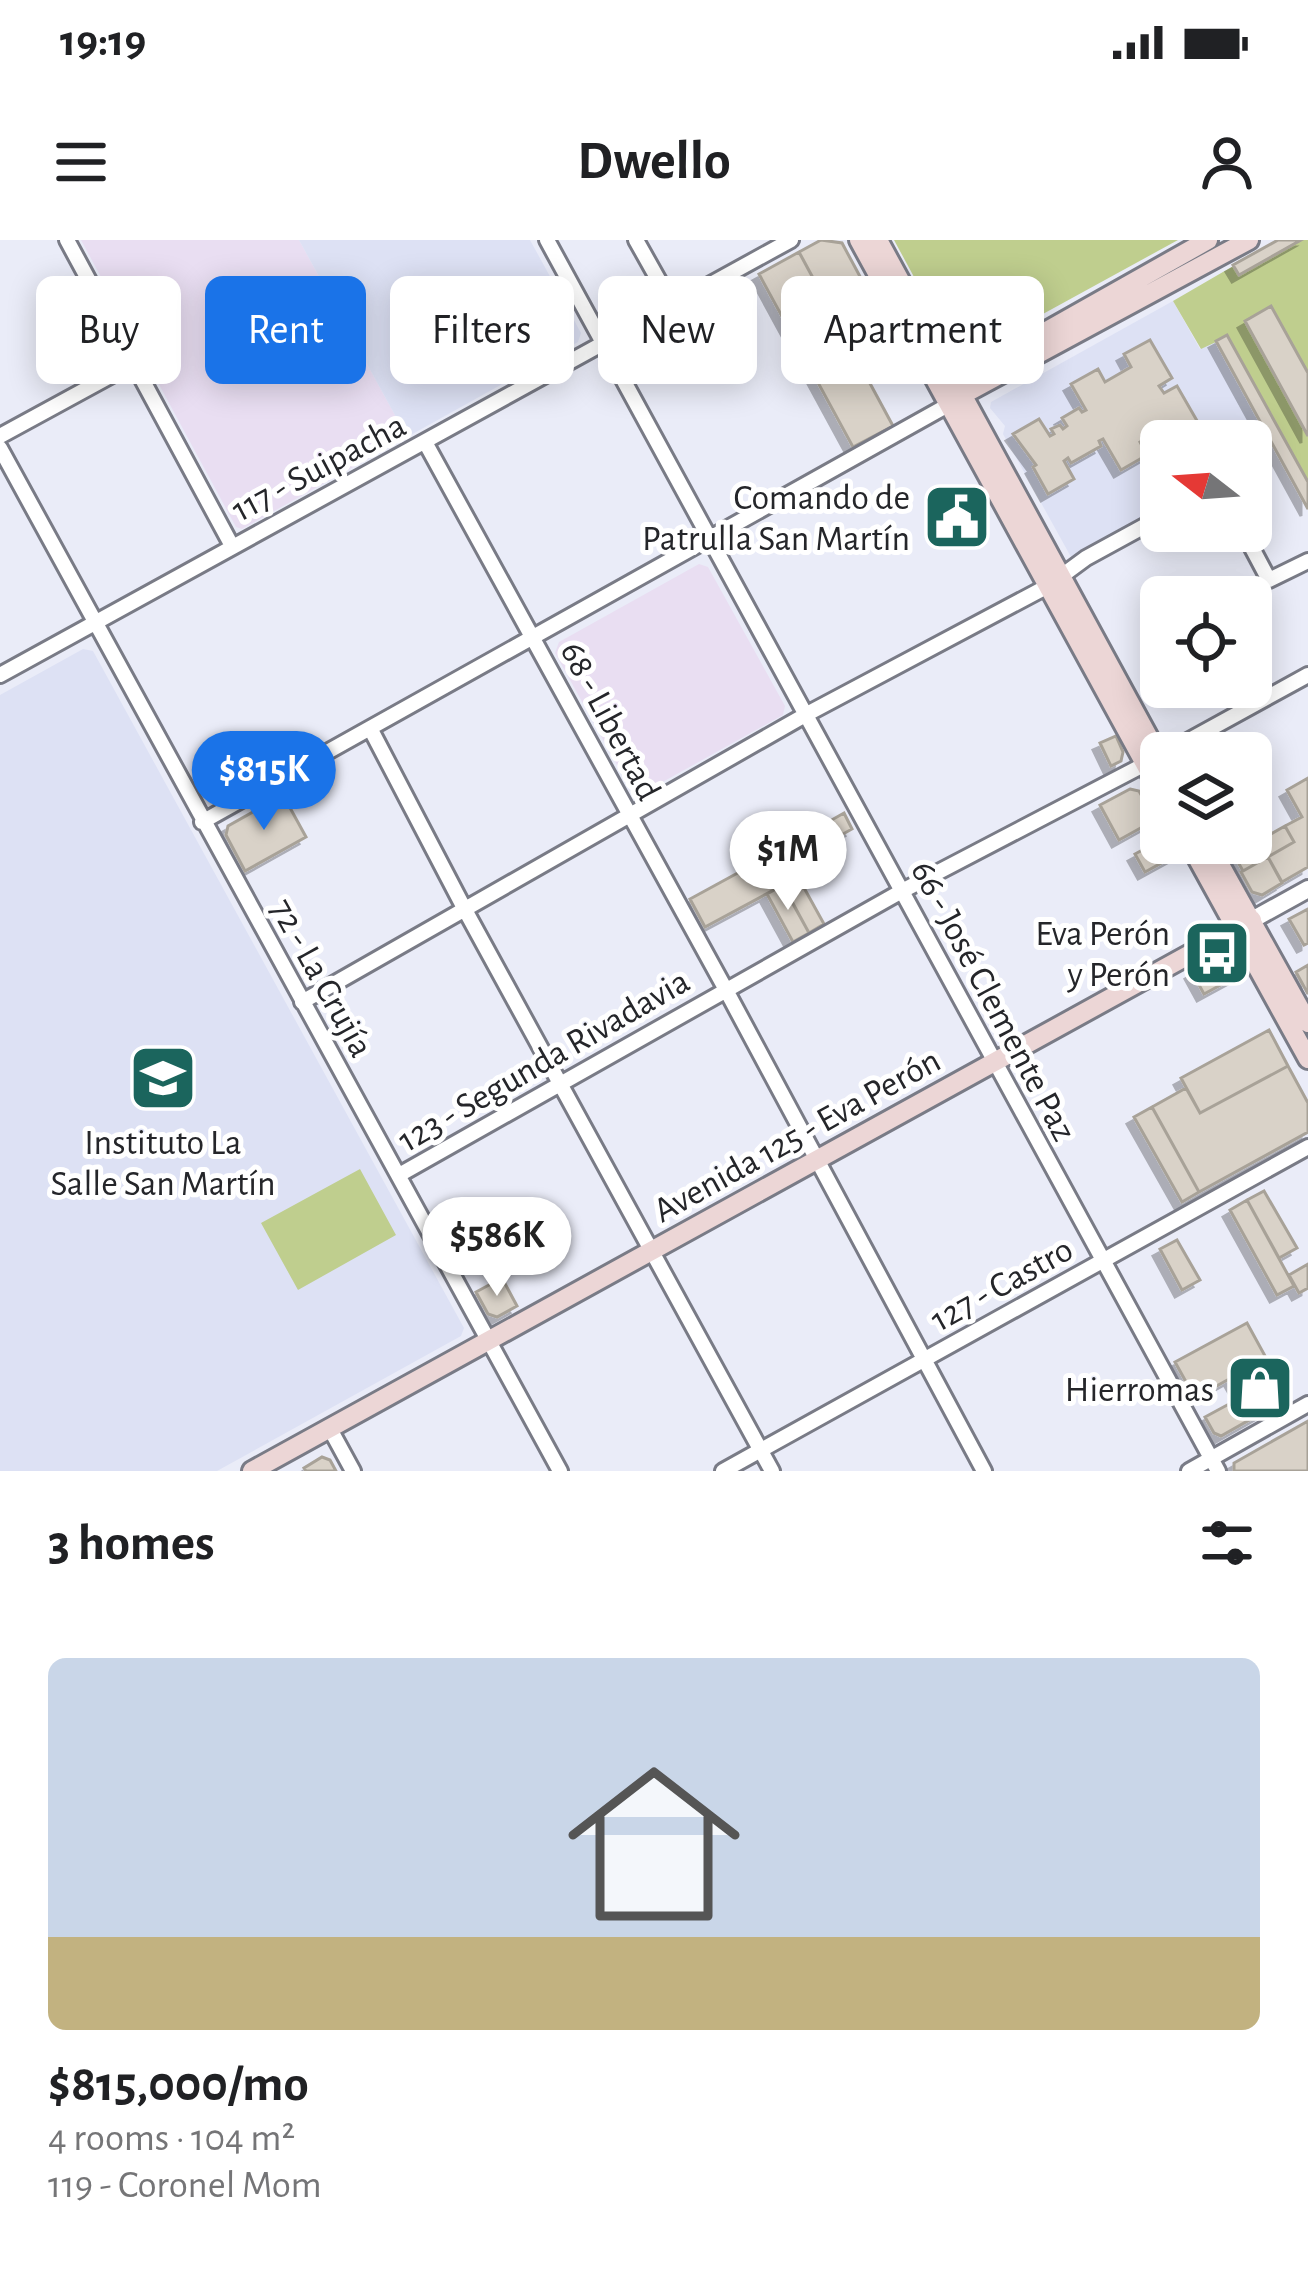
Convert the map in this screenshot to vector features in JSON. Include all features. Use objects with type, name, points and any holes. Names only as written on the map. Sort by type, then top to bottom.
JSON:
[{"type":"main road","points":[[859,240],[956,400]]},
{"type":"main road","points":[[878,240],[956,400],[1143,732]]},
{"type":"main road","points":[[956,400],[974,372],[1202,247],[1249,240]]},
{"type":"main road","points":[[1203,864],[1308,1023]]},
{"type":"main road","points":[[1217,864],[1308,1059]]},
{"type":"main road","name":"Avenida 125 - Eva Perón","points":[[252,1471],[1245,925]]},
{"type":"street","points":[[67,240],[87,276]]},
{"type":"street","name":"66 - José Clemente Paz","points":[[547,240],[598,336]]},
{"type":"street","points":[[637,240],[657,276]]},
{"type":"street","name":"117 - Suipacha","points":[[726,276],[790,240]]},
{"type":"street","name":"117 - Suipacha","points":[[0,675],[598,348]]},
{"type":"street","points":[[0,436],[95,384]]},
{"type":"street","points":[[145,384],[232,546]]},
{"type":"street","name":"66 - José Clemente Paz","points":[[625,384],[1215,1465]]},
{"type":"street","points":[[202,822],[956,400]]},
{"type":"street","name":"68 - Libertad","points":[[425,442],[984,1471]]},
{"type":"street","name":"72 - La Crujía","points":[[0,448],[560,1471]]},
{"type":"street","points":[[302,1001],[628,814],[1055,582],[1086,558],[1140,528]]},
{"type":"street","points":[[1254,552],[1269,580],[1308,561]]},
{"type":"street","name":"123 - Segunda Rivadavia","points":[[1205,732],[1308,675]]},
{"type":"street","points":[[370,728],[772,1471]]},
{"type":"street","name":"123 - Segunda Rivadavia","points":[[399,1175],[902,892],[1140,767]]},
{"type":"street","name":"Avenida 125 - Eva Perón","points":[[1245,925],[1308,889]]},
{"type":"street","name":"127 - Castro","points":[[723,1471],[1308,1148]]},
{"type":"street","points":[[1189,1471],[1215,1465],[1308,1404]]},
{"type":"street","points":[[329,1427],[353,1471]]},
{"type":"shaded area","points":[[81,240],[299,240],[319,276],[205,276],[205,384],[366,384],[366,362],[407,437],[242,529],[236,527],[159,384],[181,384],[181,276],[100,276]]},
{"type":"shaded area","points":[[299,240],[530,240],[550,276],[390,276],[390,384],[502,384],[407,437],[366,362],[366,276],[319,276]]},
{"type":"shaded area","points":[[1173,301],[1200,349],[1216,341],[1259,420],[1140,420],[1140,519],[1071,557],[1003,434],[1005,426],[990,408],[991,402],[1023,384],[1044,384],[1044,373]]},
{"type":"shaded area","points":[[574,320],[581,333],[574,344]]},
{"type":"shaded area","points":[[699,564],[708,567],[785,706],[783,715],[641,794],[632,792],[555,653],[559,642]]},
{"type":"shaded area","name":"Instituto La Salle San Martín","points":[[83,649],[93,651],[464,1328],[461,1336],[217,1471],[0,1471],[0,695]]},
{"type":"green space","points":[[894,240],[1178,240],[1044,313],[1044,276],[914,276]]},
{"type":"green space","points":[[1278,240],[1308,240],[1308,509],[1272,444],[1272,420],[1259,420],[1216,342],[1201,349],[1173,301]]},
{"type":"green space","points":[[360,1169],[396,1235],[298,1290],[261,1223]]},
{"type":"building","points":[[821,240],[842,243],[860,276],[812,276],[799,252]]},
{"type":"building","points":[[1278,240],[1301,240],[1239,275],[1233,265]]},
{"type":"building","points":[[799,252],[812,276],[781,276],[781,314],[759,274]]},
{"type":"building","points":[[1271,306],[1308,373],[1308,436],[1245,321]]},
{"type":"building","points":[[1227,335],[1308,482],[1308,509],[1272,443],[1272,420],[1259,420],[1216,341]]},
{"type":"building","points":[[1150,340],[1172,378],[1159,386],[1164,393],[1177,386],[1197,420],[1140,420],[1140,459],[1121,470],[1103,439],[1101,446],[1071,463],[1068,458],[1064,461],[1074,479],[1048,494],[1036,465],[1013,434],[1039,419],[1050,436],[1054,434],[1051,429],[1060,425],[1063,429],[1067,426],[1062,418],[1079,408],[1086,410],[1071,384],[1098,369],[1105,382],[1131,367],[1124,354]]},
{"type":"building","points":[[819,384],[870,384],[893,426],[853,447]]},
{"type":"building","points":[[1116,736],[1123,752],[1121,761],[1111,766],[1100,743]]},
{"type":"building","points":[[1308,778],[1308,867],[1282,882],[1272,855],[1294,842],[1285,826],[1302,817],[1287,790]]},
{"type":"building","points":[[1130,789],[1139,791],[1140,828],[1119,840],[1100,805]]},
{"type":"building","points":[[283,795],[306,837],[245,871],[226,835],[228,826]]},
{"type":"building","points":[[844,813],[852,829],[791,863],[782,848]]},
{"type":"building","points":[[1285,826],[1294,842],[1272,855],[1272,833]]},
{"type":"building","points":[[782,848],[824,924],[809,933],[767,857]]},
{"type":"building","points":[[767,857],[783,885],[705,927],[690,899]]},
{"type":"building","points":[[1255,864],[1272,864],[1282,883],[1262,895],[1252,892],[1241,872]]},
{"type":"building","points":[[783,885],[809,933],[793,942],[767,894]]},
{"type":"building","points":[[1308,909],[1308,943],[1304,945],[1289,919]]},
{"type":"building","points":[[1220,956],[1230,959],[1239,975],[1204,994],[1192,972]]},
{"type":"building","points":[[1308,965],[1308,994],[1296,972]]},
{"type":"building","points":[[1269,1030],[1288,1066],[1200,1113],[1181,1078]]},
{"type":"building","points":[[1288,1066],[1308,1103],[1308,1132],[1199,1192],[1152,1107],[1186,1088],[1200,1113]]},
{"type":"building","points":[[1152,1107],[1199,1192],[1182,1202],[1134,1117]]},
{"type":"building","points":[[1264,1191],[1297,1248],[1279,1258],[1247,1200]]},
{"type":"building","points":[[1247,1200],[1294,1286],[1277,1295],[1230,1210]]},
{"type":"building","points":[[1177,1240],[1200,1280],[1182,1290],[1160,1249]]},
{"type":"building","points":[[1308,1264],[1308,1288],[1299,1293],[1289,1275]]},
{"type":"building","points":[[502,1278],[517,1306],[497,1317],[488,1314],[476,1292]]},
{"type":"building","name":"Hierromas","points":[[1247,1323],[1288,1398],[1221,1436],[1205,1417],[1242,1397],[1231,1378],[1195,1398],[1175,1362]]},
{"type":"building","points":[[1308,1421],[1308,1471],[1234,1471],[1234,1463]]},
{"type":"building","points":[[322,1457],[336,1471],[306,1471],[304,1468]]},
{"type":"place","name":"Comando de Patrulla San Martín","points":[[957,517]]},
{"type":"place","name":"Eva Perón y Perón","points":[[1217,953]]},
{"type":"place","name":"Instituto La Salle San Martín","points":[[163,1078]]},
{"type":"place","name":"Hierromas","points":[[1260,1388]]}]
